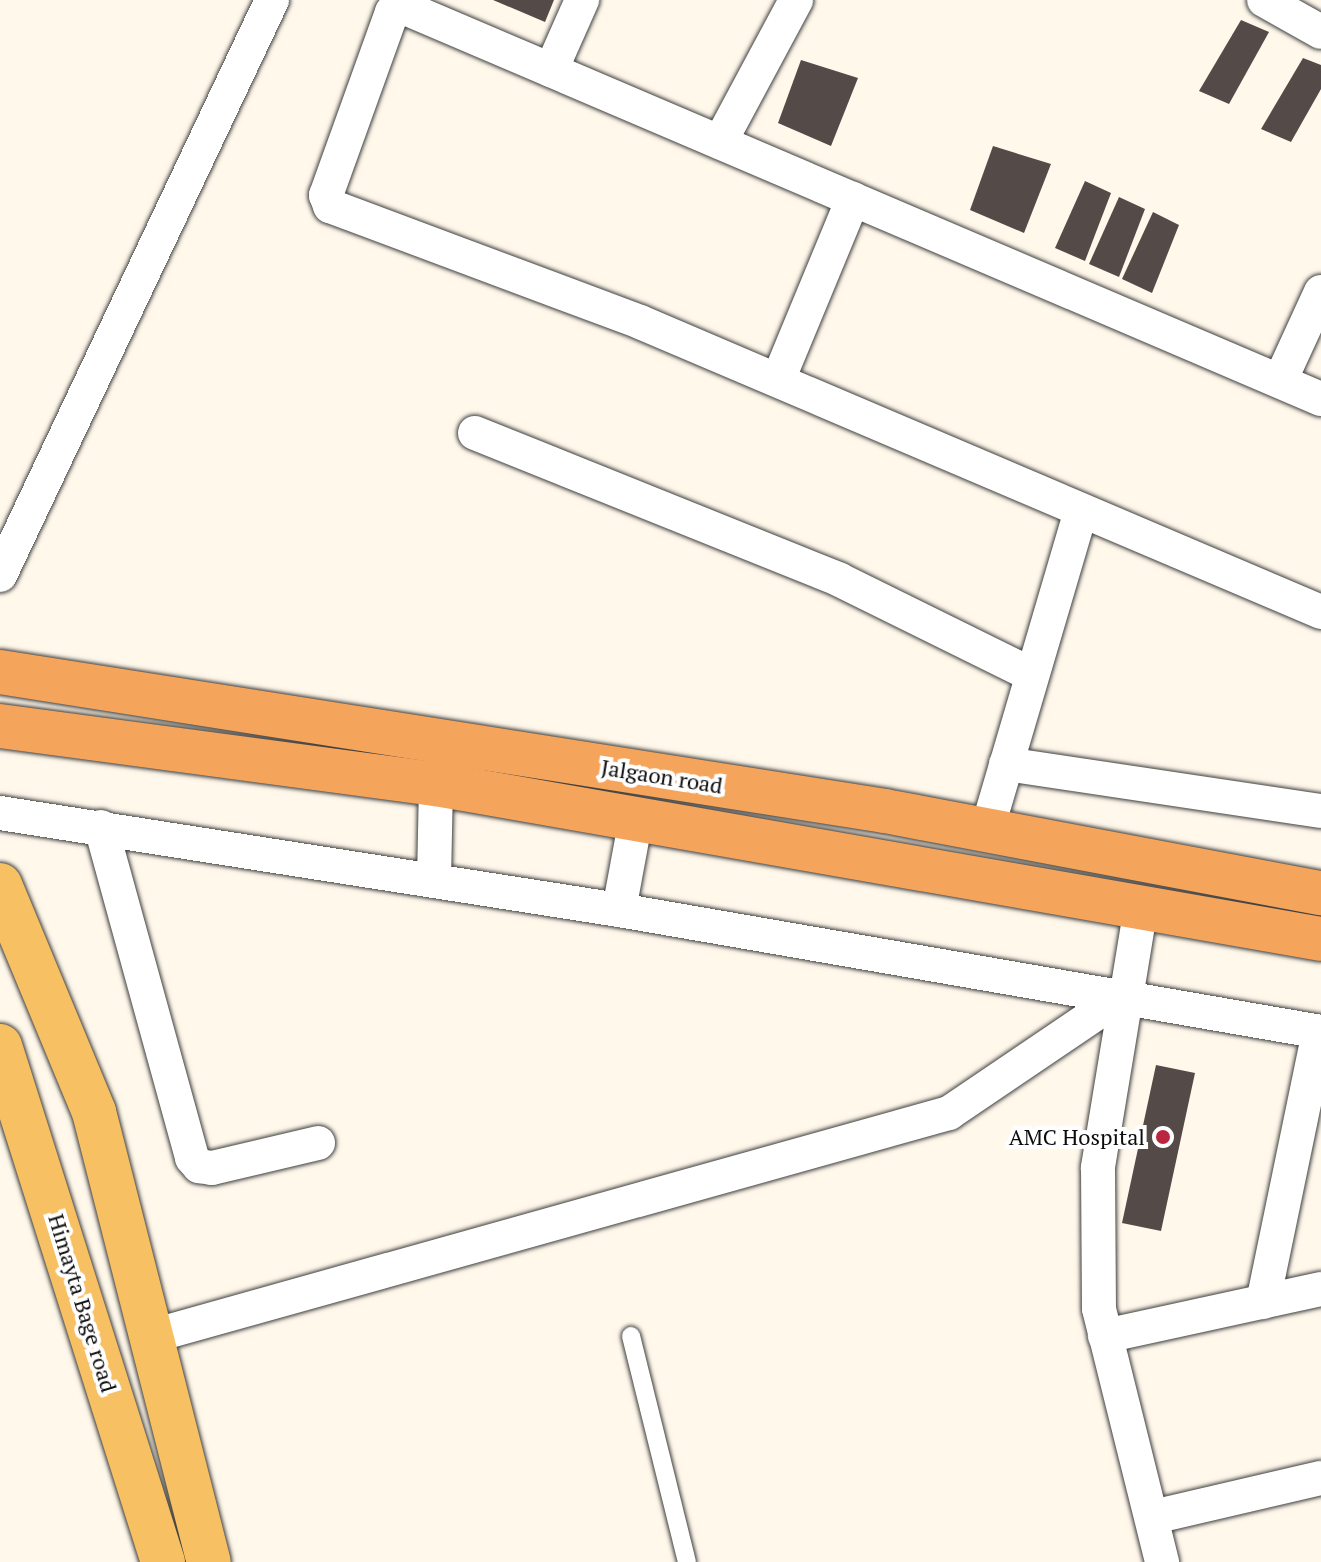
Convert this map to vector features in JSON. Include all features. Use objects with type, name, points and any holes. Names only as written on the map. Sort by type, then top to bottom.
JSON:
[{"type":"highway","name":"Jalgaon road","points":[[0,672],[987,830],[1321,893]]},
{"type":"highway","name":"Jalgaon road","points":[[0,726],[436,784],[1321,939]]},
{"type":"main road","points":[[0,885],[94,1112],[209,1562]]},
{"type":"main road","name":"Himayta Bage road","points":[[0,1046],[163,1562]]},
{"type":"street","points":[[0,575],[272,0]]},
{"type":"street","points":[[551,70],[582,0]]},
{"type":"street","points":[[720,142],[796,0]]},
{"type":"street","points":[[1264,0],[1321,32]]},
{"type":"street","points":[[1321,399],[397,7],[325,202],[640,322],[1321,612]]},
{"type":"street","points":[[778,380],[853,199]]},
{"type":"street","points":[[1280,381],[1321,292]]},
{"type":"street","points":[[475,433],[840,580],[1032,675]]},
{"type":"street","points":[[987,830],[1081,511]]},
{"type":"street","points":[[1006,764],[1321,811]]},
{"type":"street","points":[[434,880],[436,784]]},
{"type":"street","points":[[0,813],[619,910],[1123,995],[1320,1032],[1263,1302]]},
{"type":"street","points":[[619,910],[636,818]]},
{"type":"street","points":[[101,827],[192,1158],[199,1166],[212,1168],[318,1143]]},
{"type":"street","points":[[1141,907],[1123,995],[1098,1168],[1099,1309],[1162,1562]]},
{"type":"street","points":[[152,1336],[949,1113],[1123,995]]},
{"type":"street","points":[[1105,1336],[1321,1289]]},
{"type":"street","points":[[1153,1517],[1321,1478]]},
{"type":"lane","points":[[631,1336],[687,1562]]},
{"type":"building","points":[[493,0],[554,0],[545,22]]},
{"type":"building","points":[[1241,20],[1269,32],[1229,104],[1199,91]]},
{"type":"building","points":[[1303,58],[1321,65],[1321,89],[1291,142],[1261,129]]},
{"type":"building","points":[[801,60],[858,78],[831,146],[778,123]]},
{"type":"building","points":[[993,146],[1051,164],[1024,233],[970,210]]},
{"type":"building","points":[[1085,181],[1111,193],[1085,261],[1055,248]]},
{"type":"building","points":[[1119,197],[1145,209],[1119,277],[1089,264]]},
{"type":"building","points":[[1153,212],[1179,225],[1152,293],[1122,279]]},
{"type":"building","points":[[1156,1065],[1195,1073],[1161,1231],[1122,1223]]},
{"type":"place","name":"AMC Hospital","points":[[1163,1137]]}]
